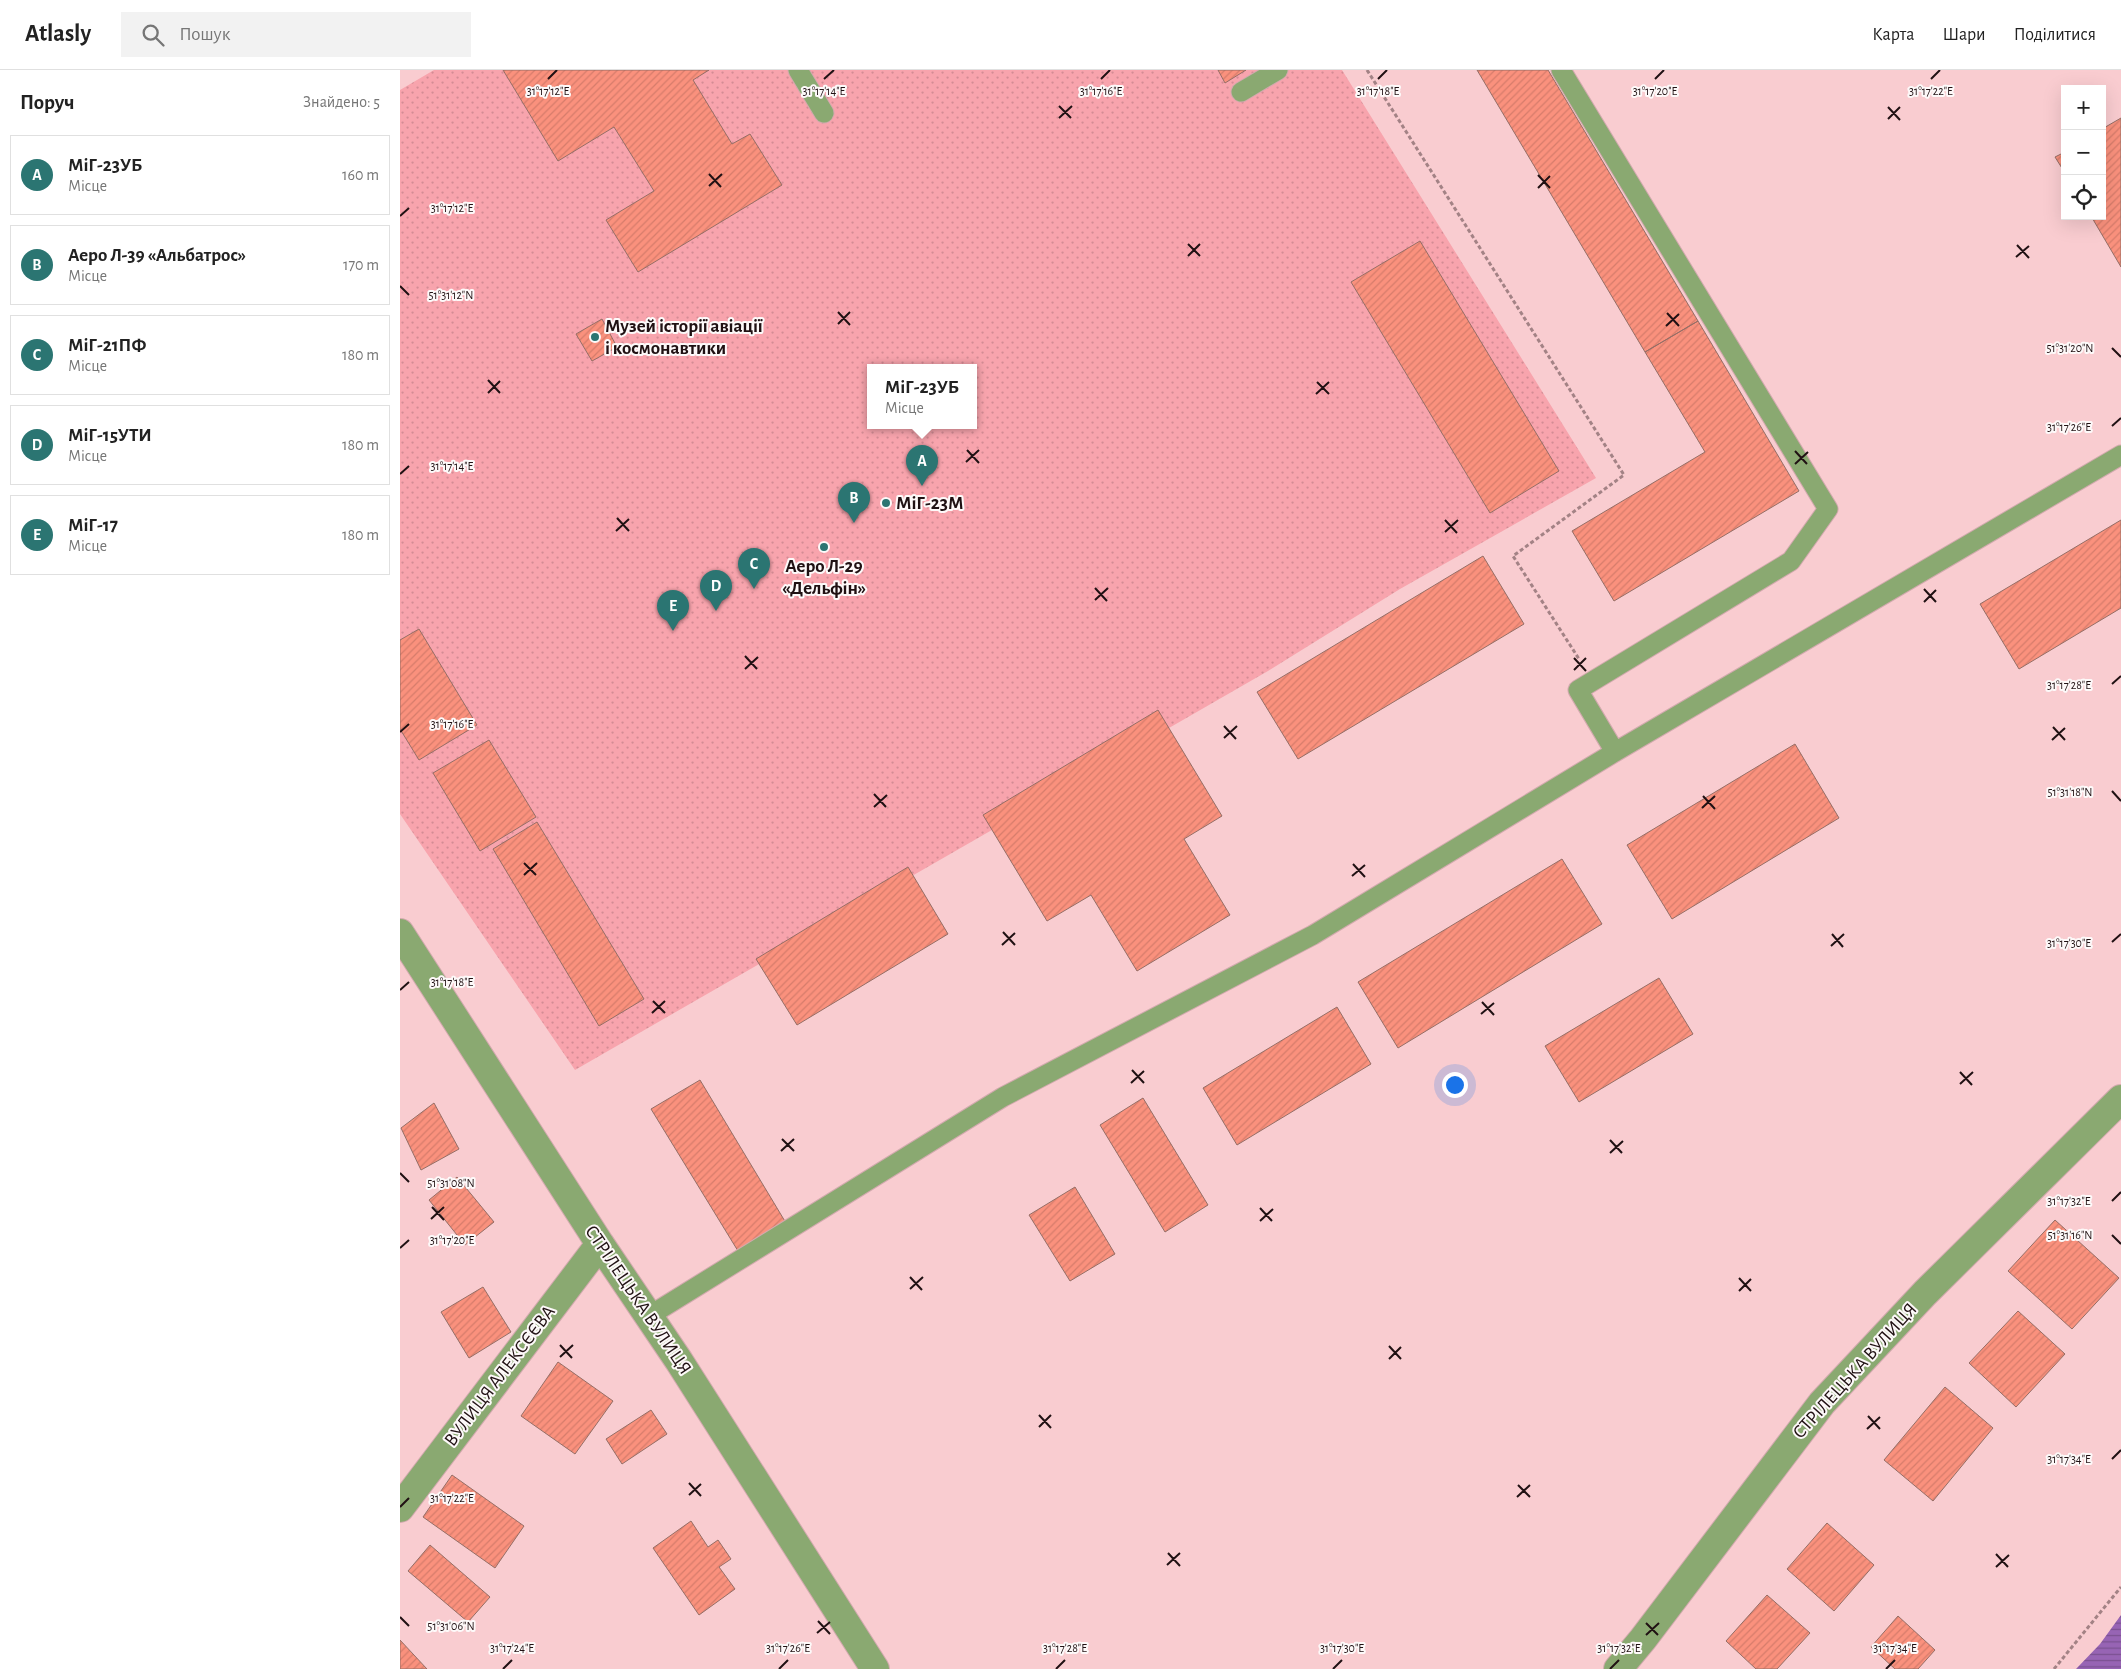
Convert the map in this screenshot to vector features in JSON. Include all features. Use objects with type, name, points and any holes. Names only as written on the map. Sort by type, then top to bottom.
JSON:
[{"type":"street","name":"СТРІЛЕЦЬКА ВУЛИЦЯ","points":[[400,932],[600,1244],[679,1361],[876,1669]]},
{"type":"street","name":"СТРІЛЕЦЬКА ВУЛИЦЯ","points":[[1618,1669],[1643,1639],[1822,1403],[1925,1293],[2121,1099]]},
{"type":"street","name":"ВУЛИЦЯ АЛЕКСЄЄВА","points":[[400,1508],[600,1244]]},
{"type":"lane","points":[[798,70],[824,112]]},
{"type":"lane","points":[[1241,92],[1278,70]]},
{"type":"lane","points":[[1561,70],[1828,510],[1791,561],[1578,690],[1615,752]]},
{"type":"lane","points":[[649,1316],[1003,1097],[1313,935],[1615,752],[2121,455]]},
{"type":"path","points":[[1367,70],[1624,475],[1513,556],[1594,681]]},
{"type":"path","points":[[2054,1669],[2121,1587]]},
{"type":"shaded area","points":[[434,70],[1342,70],[1596,478],[1400,589],[1268,671],[575,1070],[400,814],[400,90]]},
{"type":"shaded area","points":[[2121,1615],[2121,1669],[2076,1669],[2100,1644]]},
{"type":"building","points":[[503,70],[709,70],[693,80],[732,144],[750,134],[782,185],[638,272],[606,220],[654,191],[614,127],[558,161]]},
{"type":"building","points":[[1218,70],[1246,70],[1225,83]]},
{"type":"building","points":[[1477,70],[1548,70],[1698,321],[1645,352]]},
{"type":"building","points":[[2121,118],[2121,267],[2093,220],[2106,220],[2106,127]]},
{"type":"building","points":[[2061,154],[2061,167],[2055,157]]},
{"type":"building","points":[[1420,241],[1559,471],[1490,513],[1351,282]]},
{"type":"building","points":[[602,319],[617,347],[592,361],[576,334]]},
{"type":"building","points":[[1698,321],[1799,491],[1614,601],[1572,531],[1705,452],[1645,352]]},
{"type":"building","points":[[2121,520],[2121,608],[2019,669],[1980,604]]},
{"type":"building","points":[[1483,556],[1524,624],[1298,759],[1257,692]]},
{"type":"building","points":[[419,629],[477,725],[419,760],[400,729],[400,640]]},
{"type":"building","points":[[1158,710],[1222,816],[1184,839],[1230,915],[1137,971],[1091,895],[1047,921],[983,815]]},
{"type":"building","points":[[489,740],[536,817],[480,851],[433,773]]},
{"type":"building","points":[[1795,744],[1839,818],[1672,919],[1627,845]]},
{"type":"building","points":[[537,822],[644,999],[599,1026],[493,849]]},
{"type":"building","points":[[1562,859],[1602,924],[1398,1048],[1358,982]]},
{"type":"building","points":[[908,867],[948,934],[797,1025],[756,959]]},
{"type":"building","points":[[1659,978],[1693,1034],[1579,1102],[1545,1046]]},
{"type":"building","points":[[1337,1007],[1371,1064],[1237,1145],[1203,1088]]},
{"type":"building","points":[[700,1080],[786,1223],[738,1251],[651,1109]]},
{"type":"building","points":[[1143,1098],[1208,1205],[1165,1232],[1100,1125]]},
{"type":"building","points":[[434,1103],[459,1149],[421,1170],[401,1128]]},
{"type":"building","points":[[457,1177],[494,1222],[465,1245],[429,1200]]},
{"type":"building","points":[[1075,1187],[1115,1254],[1070,1281],[1029,1215]]},
{"type":"building","points":[[2055,1220],[2119,1278],[2072,1329],[2008,1271]]},
{"type":"building","points":[[483,1287],[511,1332],[469,1358],[441,1312]]},
{"type":"building","points":[[2018,1311],[2065,1354],[2016,1407],[1969,1363]]},
{"type":"building","points":[[558,1362],[613,1401],[575,1454],[521,1416]]},
{"type":"building","points":[[1945,1387],[1993,1428],[1933,1501],[1884,1460]]},
{"type":"building","points":[[651,1410],[667,1434],[622,1464],[606,1439]]},
{"type":"building","points":[[452,1475],[524,1526],[495,1568],[423,1517]]},
{"type":"building","points":[[691,1521],[708,1547],[718,1540],[731,1559],[719,1567],[735,1589],[699,1615],[653,1548]]},
{"type":"building","points":[[1827,1523],[1874,1565],[1834,1611],[1787,1569]]},
{"type":"building","points":[[430,1545],[490,1597],[468,1622],[408,1571]]},
{"type":"building","points":[[1767,1595],[1810,1633],[1777,1669],[1756,1669],[1726,1641]]},
{"type":"building","points":[[1898,1616],[1935,1650],[1918,1669],[1895,1669],[1871,1647]]},
{"type":"building","points":[[400,1640],[427,1669],[400,1669]]},
{"type":"place","name":"Музей історії авіації і космонавтики","points":[[595,337]]},
{"type":"place","name":"МіГ-23УБ","points":[[922,486]]},
{"type":"place","name":"МіГ-23М","points":[[886,503]]},
{"type":"place","name":"Аеро Л-39 «Альбатрос»","points":[[854,523]]},
{"type":"place","name":"Аеро Л-29 «Дельфін»","points":[[824,547]]},
{"type":"place","name":"МіГ-21ПФ","points":[[754,589]]},
{"type":"place","name":"МіГ-15УТИ","points":[[716,611]]},
{"type":"place","name":"МіГ-17","points":[[673,631]]}]
